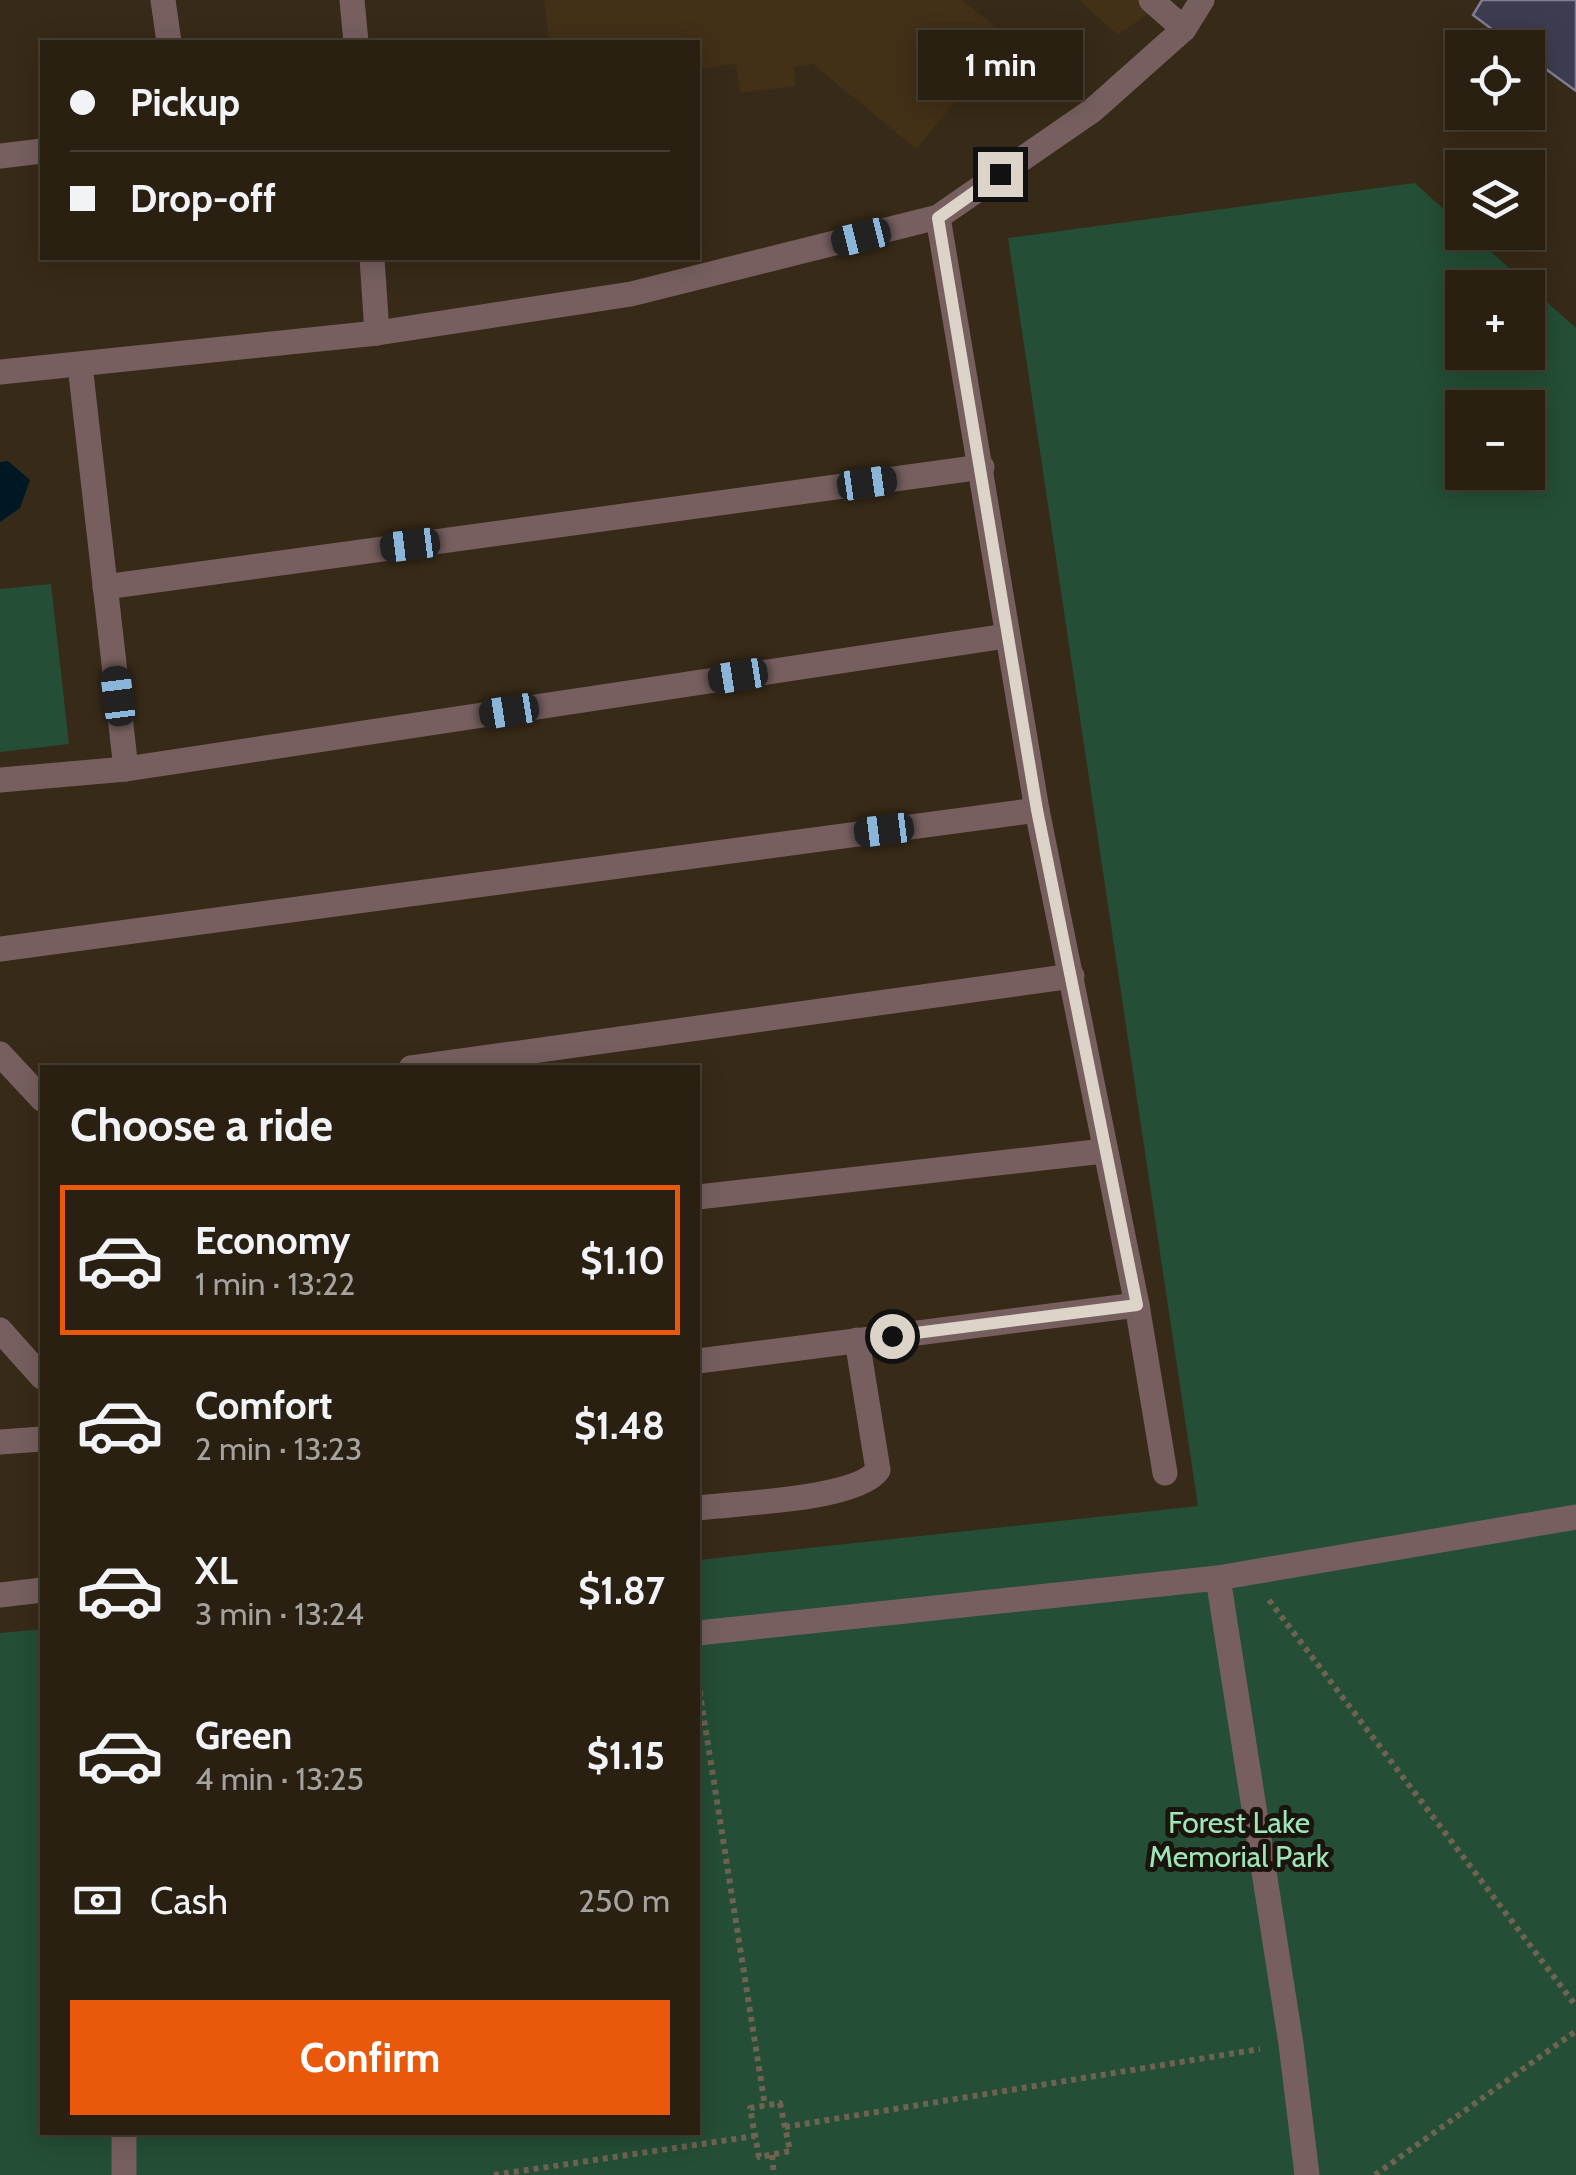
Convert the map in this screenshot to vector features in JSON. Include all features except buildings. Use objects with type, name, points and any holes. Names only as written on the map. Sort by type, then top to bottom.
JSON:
[{"type":"street","points":[[163,0],[169,40]]},
{"type":"street","points":[[352,0],[356,40]]},
{"type":"street","points":[[1151,0],[1184,29]]},
{"type":"street","points":[[0,372],[377,333],[631,294],[938,218],[1093,110],[1184,29],[1202,0]]},
{"type":"street","points":[[0,156],[40,151]]},
{"type":"street","points":[[938,218],[1037,810],[1137,1305],[1165,1473]]},
{"type":"street","points":[[372,260],[377,333]]},
{"type":"street","points":[[80,365],[126,769]]},
{"type":"street","points":[[105,587],[982,467]]},
{"type":"street","points":[[0,780],[126,769],[1006,636]]},
{"type":"street","points":[[0,948],[1037,810]]},
{"type":"street","points":[[433,1065],[1072,976]]},
{"type":"street","points":[[0,1054],[40,1098]]},
{"type":"street","points":[[700,1197],[1104,1151]]},
{"type":"street","points":[[700,1361],[1137,1305]]},
{"type":"street","points":[[0,1330],[40,1375]]},
{"type":"street","points":[[700,1508],[837,1490],[874,1477],[878,1470],[856,1340]]},
{"type":"street","points":[[0,1442],[40,1439]]},
{"type":"street","points":[[700,1633],[1218,1578],[1576,1517]]},
{"type":"street","points":[[1218,1578],[1291,2044],[1307,2175]]},
{"type":"street","points":[[0,1595],[40,1590]]},
{"type":"street","points":[[124,2135],[124,2175]]},
{"type":"path","points":[[1248,1574],[1576,2006]]},
{"type":"path","points":[[700,1695],[765,2106]]},
{"type":"path","points":[[1375,2175],[1576,2031]]},
{"type":"path","points":[[785,2127],[1291,2044]]},
{"type":"path","points":[[780,2103],[790,2152],[760,2157],[750,2108],[765,2106],[780,2103]]},
{"type":"path","points":[[494,2175],[755,2136]]},
{"type":"path","points":[[772,2154],[774,2175]]},
{"type":"shaded area","points":[[544,0],[962,0],[997,28],[974,56],[985,66],[916,149],[813,64],[794,67],[796,86],[740,93],[736,64],[700,69],[700,40],[549,40]]},
{"type":"shaded area","points":[[1079,0],[1167,0],[1118,35]]},
{"type":"green space","name":"Forest Lake Memorial Park","points":[[1415,183],[1445,210],[1445,250],[1489,250],[1511,270],[1445,270],[1445,370],[1545,370],[1545,300],[1576,328],[1576,2175],[0,2175],[0,1633],[40,1629],[40,2135],[700,2135],[700,1560],[1198,1506],[1008,238]]},
{"type":"green space","points":[[51,584],[69,744],[0,752],[0,589]]},
{"type":"water","points":[[8,461],[30,480],[20,508],[0,522],[0,462]]},
{"type":"route","points":[[892,1336],[1137,1305],[1037,810],[938,218],[1000,174]]}]
